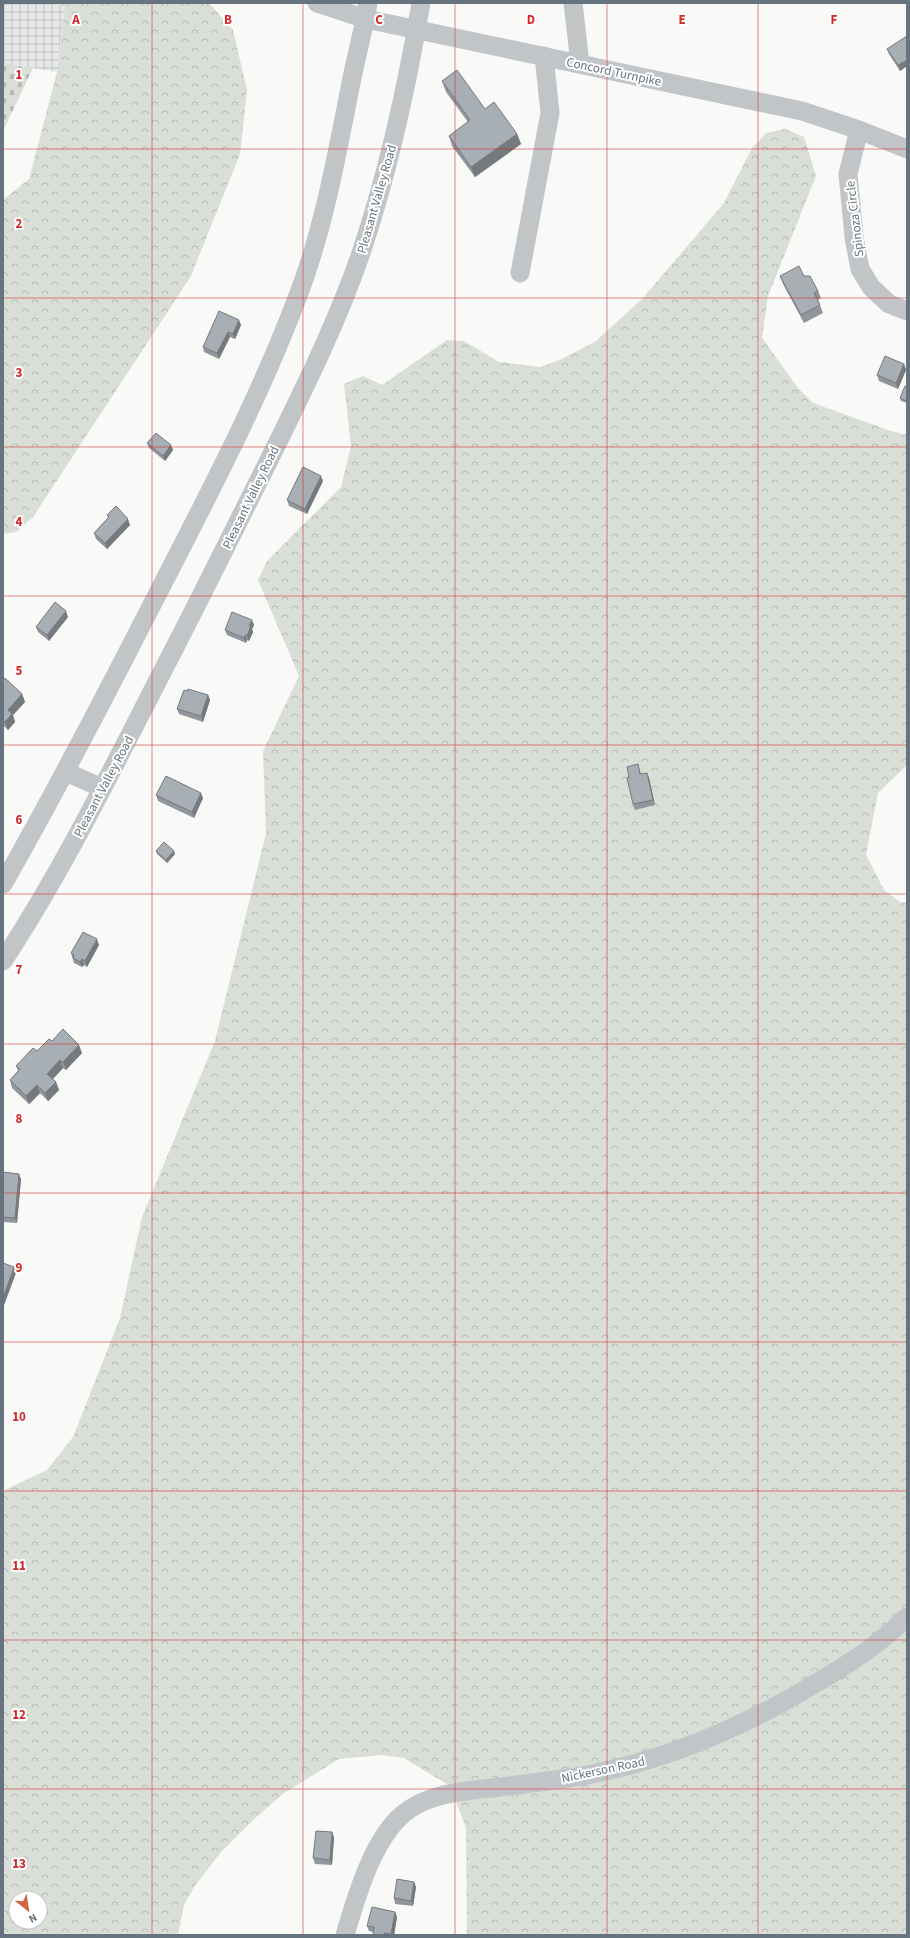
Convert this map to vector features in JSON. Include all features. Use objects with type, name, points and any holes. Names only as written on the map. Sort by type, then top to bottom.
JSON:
[{"type":"street","name":"Concord Turnpike","points":[[317,3],[367,11],[416,28],[802,111],[859,130],[907,149]]},
{"type":"street","name":"Pleasant Valley Road","points":[[3,961],[62,864],[208,583],[310,377],[341,307],[362,250],[381,189],[400,112],[421,3]]},
{"type":"street","points":[[573,3],[580,64]]},
{"type":"street","points":[[3,884],[66,772],[236,441],[273,360],[303,282],[320,226],[333,176],[367,11]]},
{"type":"street","points":[[520,273],[550,113],[544,56]]},
{"type":"street","name":"Spinoza Circle","points":[[859,130],[848,174],[854,237],[860,269],[871,287],[889,304],[907,311]]},
{"type":"street","points":[[66,772],[102,788]]},
{"type":"street","name":"Nickerson Road","points":[[345,1935],[369,1864],[390,1826],[402,1814],[415,1805],[449,1794],[590,1774],[632,1765],[678,1749],[776,1707],[859,1658],[890,1634],[907,1617]]},
{"type":"shaded area","points":[[3,3],[47,3],[65,6],[57,72],[3,63]]},
{"type":"green space","points":[[47,3],[209,3],[233,30],[247,90],[240,154],[191,276],[33,517],[16,532],[3,534],[3,200],[29,179],[57,72],[65,6]]},
{"type":"green space","points":[[3,63],[33,68],[3,131]]},
{"type":"green space","points":[[785,129],[804,137],[816,176],[768,296],[762,338],[798,388],[813,403],[891,431],[907,435],[907,765],[878,793],[866,855],[884,890],[900,902],[907,903],[907,1935],[467,1935],[466,1828],[450,1786],[404,1758],[382,1755],[339,1759],[284,1793],[252,1821],[221,1852],[194,1887],[184,1905],[178,1935],[3,1935],[3,1491],[47,1470],[73,1437],[120,1318],[142,1217],[215,1041],[266,833],[263,751],[299,676],[258,580],[267,561],[341,487],[351,446],[344,384],[363,376],[382,385],[447,340],[464,341],[499,362],[540,367],[560,360],[596,341],[643,298],[724,203],[752,148],[766,133]]},
{"type":"building","points":[[907,36],[907,60],[898,65],[887,49]]},
{"type":"building","points":[[457,70],[485,109],[494,102],[517,134],[471,167],[449,136],[470,120],[442,81]]},
{"type":"building","points":[[799,266],[804,276],[810,276],[818,291],[814,293],[820,305],[801,315],[780,276]]},
{"type":"building","points":[[219,311],[239,320],[233,334],[228,332],[217,353],[203,347]]},
{"type":"building","points":[[885,356],[904,364],[896,383],[877,375]]},
{"type":"building","points":[[905,386],[907,387],[907,401],[900,398]]},
{"type":"building","points":[[156,433],[171,445],[163,456],[147,443]]},
{"type":"building","points":[[303,467],[321,476],[305,509],[287,500]]},
{"type":"building","points":[[116,506],[128,519],[105,543],[94,533],[109,517],[107,515]]},
{"type":"building","points":[[55,602],[66,611],[47,635],[36,627]]},
{"type":"building","points":[[232,612],[252,620],[247,636],[245,635],[244,638],[225,630]]},
{"type":"building","points":[[5,678],[22,694],[8,710],[12,714],[5,722],[3,720],[3,681]]},
{"type":"building","points":[[188,689],[208,695],[201,716],[177,709],[184,690],[187,691]]},
{"type":"building","points":[[638,764],[640,774],[647,773],[653,800],[633,804],[627,778],[629,777],[627,767]]},
{"type":"building","points":[[166,776],[201,793],[192,812],[156,795]]},
{"type":"building","points":[[164,842],[174,851],[166,860],[156,851]]},
{"type":"building","points":[[83,932],[97,939],[85,961],[82,959],[80,962],[73,958],[74,955],[71,953]]},
{"type":"building","points":[[63,1029],[79,1045],[63,1062],[60,1060],[47,1074],[56,1082],[45,1093],[37,1085],[26,1096],[10,1080],[20,1069],[16,1066],[33,1048],[37,1051],[49,1039],[52,1041]]},
{"type":"building","points":[[3,1172],[19,1174],[15,1218],[3,1217]]},
{"type":"building","points":[[3,1263],[14,1267],[3,1298]]},
{"type":"building","points":[[316,1831],[332,1832],[330,1860],[313,1858]]},
{"type":"building","points":[[397,1879],[414,1882],[411,1901],[394,1898]]},
{"type":"building","points":[[372,1907],[395,1912],[391,1934],[384,1933],[384,1935],[373,1935],[374,1927],[367,1926]]}]
